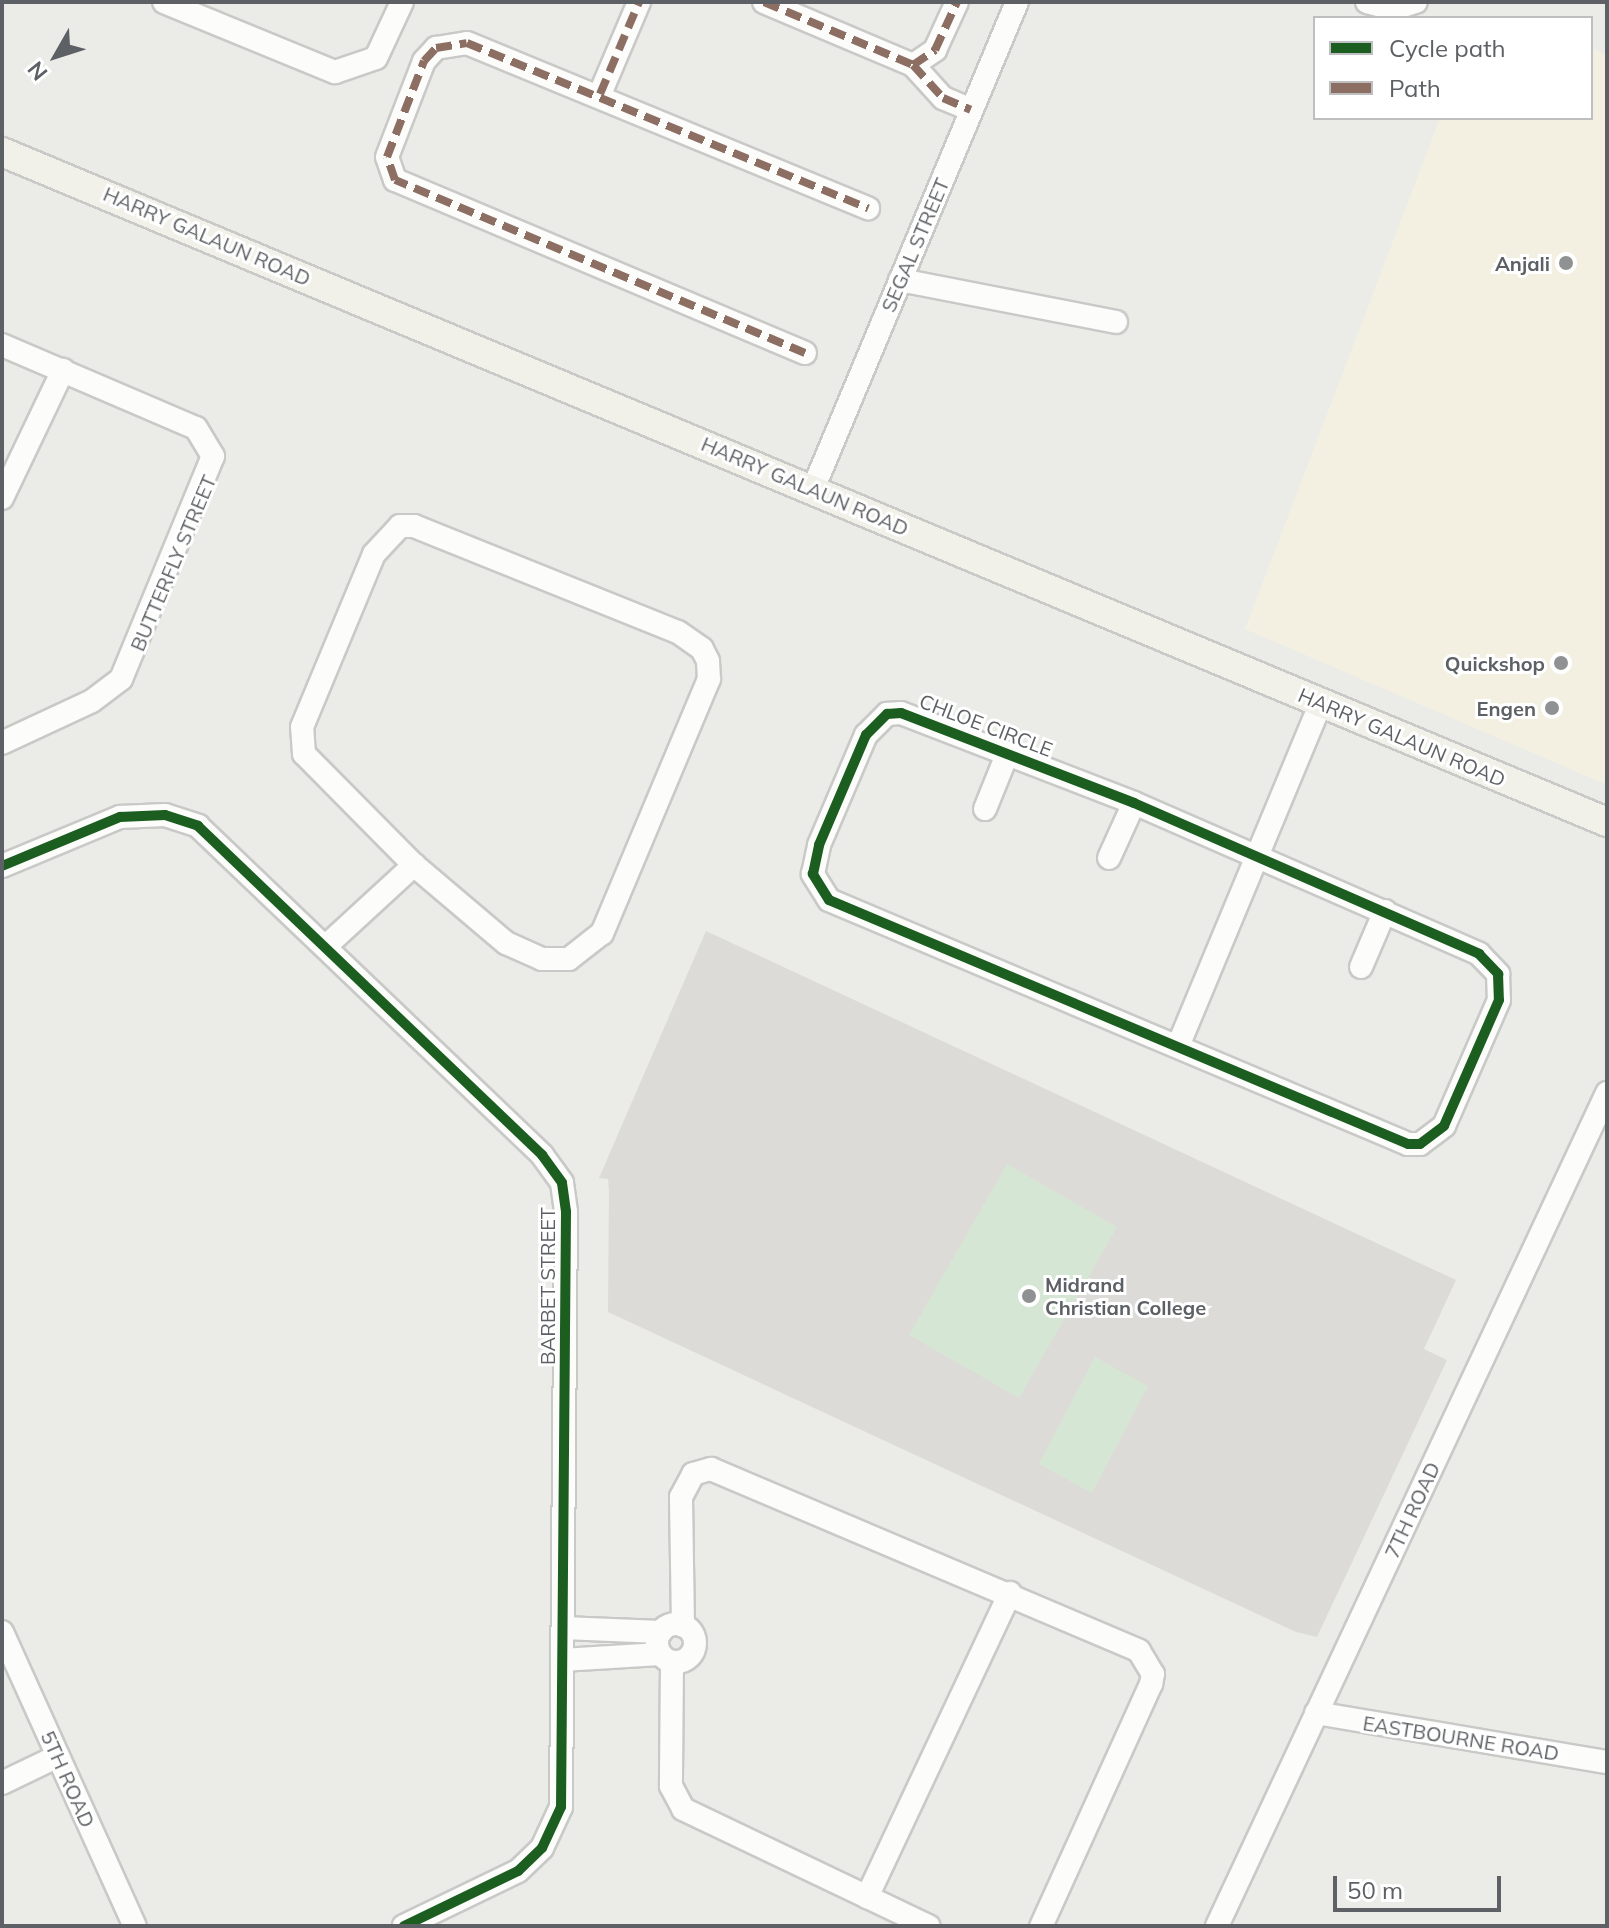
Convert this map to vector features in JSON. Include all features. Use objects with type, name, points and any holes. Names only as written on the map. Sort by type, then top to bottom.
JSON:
[{"type":"main road","name":"HARRY GALAUN ROAD","points":[[2,152],[1607,822]]},
{"type":"street","points":[[164,2],[335,72],[363,66],[385,43],[402,2]]},
{"type":"street","points":[[600,94],[639,2]]},
{"type":"street","points":[[764,2],[913,65],[943,98],[971,110]]},
{"type":"street","points":[[913,65],[935,50],[957,2]]},
{"type":"street","name":"SEGAL STREET","points":[[813,489],[1017,2]]},
{"type":"street","points":[[1367,2],[1394,9],[1416,2]]},
{"type":"street","points":[[805,353],[403,185],[389,172],[387,157],[424,61],[446,44],[467,43],[600,94],[868,208]]},
{"type":"street","points":[[900,280],[1116,322]]},
{"type":"street","name":"BUTTERFLY STREET","points":[[2,345],[196,428],[211,447],[213,467],[121,679],[92,701],[2,743]]},
{"type":"street","points":[[2,498],[63,370]]},
{"type":"street","points":[[414,526],[678,632],[702,649],[709,679],[602,933],[584,952],[555,961],[522,952],[414,865],[311,763],[301,745],[302,727],[374,554],[390,531],[414,526]]},
{"type":"street","points":[[1178,1046],[1321,703]]},
{"type":"street","name":"CHLOE CIRCLE","points":[[887,714],[918,716],[1134,803],[1258,860],[1385,911],[1479,954],[1490,963],[1501,987],[1451,1111],[1432,1137],[1408,1144],[843,908],[819,887],[813,874],[819,845],[866,735],[887,714]]},
{"type":"street","name":"CHLOE CIRCLE","points":[[985,809],[1008,752]]},
{"type":"street","points":[[1109,858],[1134,803]]},
{"type":"street","name":"BARBET STREET","points":[[2,866],[120,817],[144,813],[183,819],[215,838],[542,1155],[562,1183],[566,1212],[561,1807],[551,1834],[518,1871],[404,1926]]},
{"type":"street","points":[[326,946],[414,865]]},
{"type":"street","points":[[1361,967],[1385,911]]},
{"type":"street","name":"7TH ROAD","points":[[1217,1926],[1607,1093]]},
{"type":"street","points":[[683,1626],[681,1497],[686,1480],[699,1470],[726,1473],[1129,1644],[1139,1651],[1153,1674],[1041,1926]]},
{"type":"street","points":[[867,1897],[1010,1593]]},
{"type":"street","points":[[563,1628],[664,1650],[685,1661],[696,1646],[693,1634],[683,1626],[668,1626],[664,1650],[671,1786],[683,1809],[928,1926]]},
{"type":"street","name":"5TH ROAD","points":[[2,1632],[135,1926]]},
{"type":"street","points":[[562,1660],[664,1650]]},
{"type":"street","name":"EASTBOURNE ROAD","points":[[1316,1713],[1607,1762]]},
{"type":"street","points":[[2,1783],[58,1756]]},
{"type":"shaded area","points":[[1593,49],[1607,55],[1607,785],[1245,629],[1439,120],[1593,120]]},
{"type":"shaded area","name":"Midrand Christian College","points":[[706,931],[1456,1280],[1424,1349],[1447,1360],[1317,1637],[1296,1632],[608,1312],[609,1190],[608,1179],[599,1178]]},
{"type":"green space","points":[[1007,1164],[1117,1227],[1019,1398],[909,1335]]},
{"type":"green space","points":[[1095,1357],[1148,1386],[1092,1493],[1039,1464]]},
{"type":"marked path","points":[[600,94],[639,2]]},
{"type":"marked path","points":[[764,2],[913,65],[943,98],[971,110]]},
{"type":"marked path","points":[[913,65],[935,50],[957,2]]},
{"type":"marked path","points":[[805,353],[395,180],[387,157],[424,61],[436,48],[467,43],[868,208]]},
{"type":"cycle path","points":[[901,713],[1134,803],[1479,954],[1498,974],[1499,1000],[1444,1126],[1420,1144],[1408,1144],[829,900],[813,874],[819,845],[866,735],[887,714],[901,713]]},
{"type":"cycle path","points":[[2,866],[120,817],[165,815],[198,826],[542,1155],[562,1183],[566,1212],[561,1807],[542,1848],[518,1871],[404,1926]]},
{"type":"place","name":"Anjali","points":[[1566,263]]},
{"type":"place","name":"Quickshop","points":[[1561,663]]},
{"type":"place","name":"Engen","points":[[1552,708]]},
{"type":"place","name":"Midrand Christian College","points":[[1029,1296]]}]
